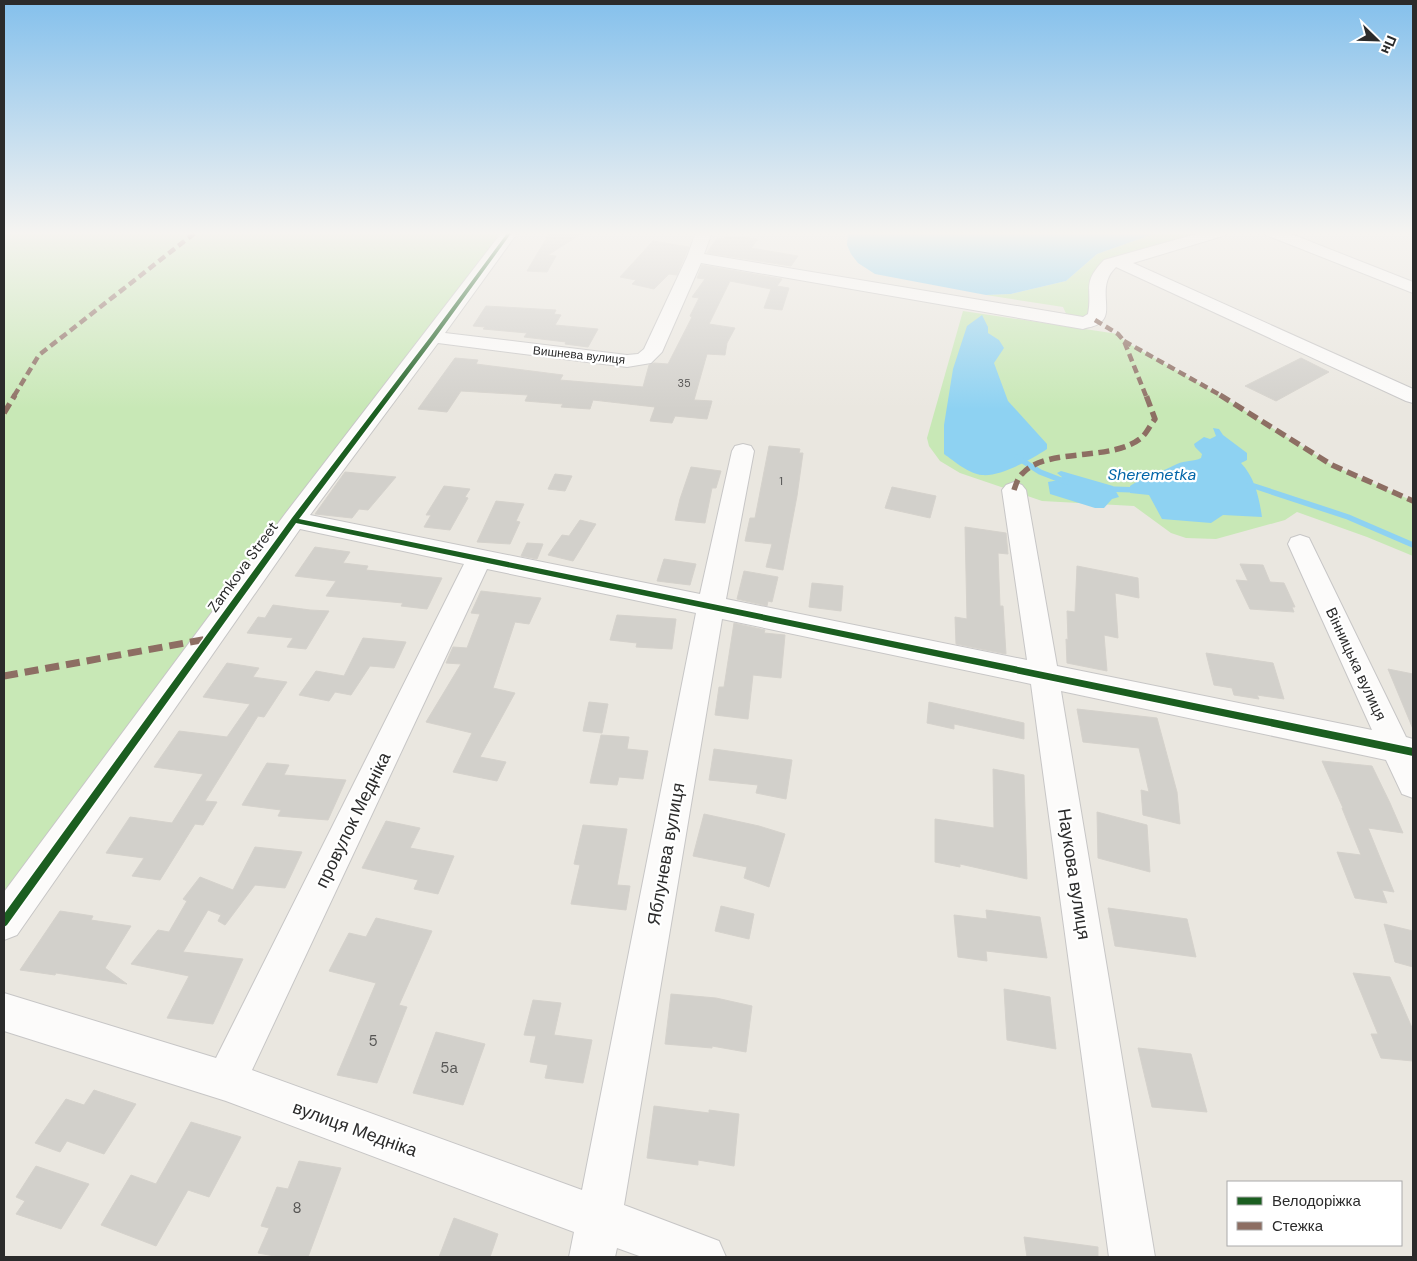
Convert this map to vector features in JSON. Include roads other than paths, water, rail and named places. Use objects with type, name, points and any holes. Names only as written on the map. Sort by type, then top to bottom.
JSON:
[{"type":"street","name":"Zamkova Street","points":[[4,922],[294,520],[467,291]]},
{"type":"street","name":"Вишнева вулиця","points":[[433,337],[627,361],[644,359],[652,352],[680,291]]},
{"type":"street","points":[[894,291],[1083,323],[1095,320],[1098,317],[1099,310],[1095,291]]},
{"type":"street","points":[[1181,291],[1413,397]]},
{"type":"street","name":"Яблунева вулиця","points":[[596,1238],[711,606],[743,450]]},
{"type":"street","name":"Наукова вулиця","points":[[1014,490],[1132,1257]]},
{"type":"street","points":[[294,520],[1404,751]]},
{"type":"street","name":"Вінницька вулиця","points":[[1300,544],[1404,751],[1413,784]]},
{"type":"street","name":"провулок Медніка","points":[[226,1082],[480,558]]},
{"type":"street","name":"вулиця Медніка","points":[[4,1012],[226,1082],[596,1238],[703,1257]]},
{"type":"water","points":[[964,291],[1024,291],[1011,294],[986,295]]},
{"type":"water","points":[[982,315],[988,327],[988,333],[999,340],[1004,348],[994,363],[1008,401],[1047,444],[1047,449],[1025,462],[989,475],[972,472],[944,454],[944,425],[953,369],[967,326]]},
{"type":"water","points":[[1213,428],[1219,429],[1223,435],[1247,453],[1247,460],[1241,463],[1250,475],[1256,488],[1262,517],[1223,515],[1211,523],[1162,519],[1149,495],[1130,493],[1130,486],[1141,479],[1180,463],[1201,458],[1202,454],[1194,444],[1204,437],[1210,439],[1216,436]]},
{"type":"water","points":[[1061,471],[1113,486],[1119,497],[1112,499],[1104,508],[1095,508],[1050,494],[1048,482],[1059,480],[1062,477],[1057,473]]},
{"type":"waterway","name":"Sheremetka","points":[[1017,457],[1040,472],[1066,482]]},
{"type":"waterway","name":"Sheremetka","points":[[1248,486],[1254,486],[1348,517],[1413,545]]},
{"type":"waterway","name":"Sheremetka","points":[[1108,489],[1138,490]]}]
